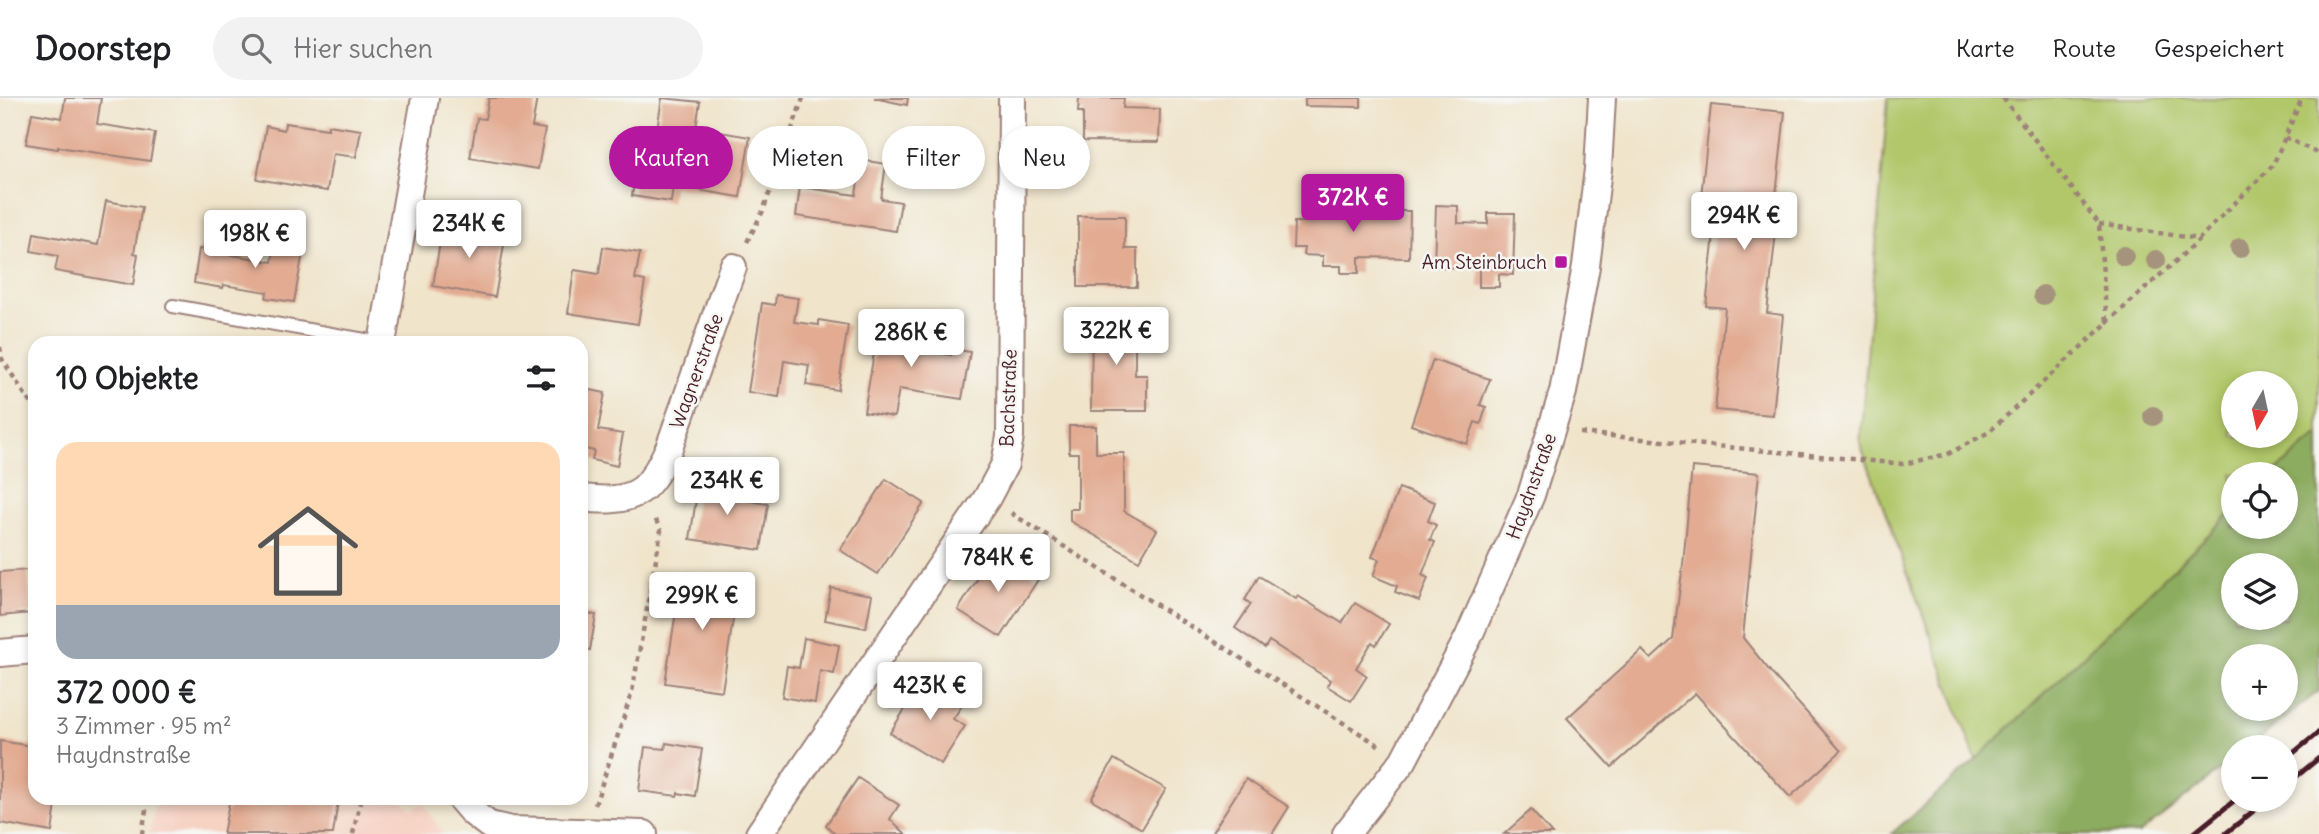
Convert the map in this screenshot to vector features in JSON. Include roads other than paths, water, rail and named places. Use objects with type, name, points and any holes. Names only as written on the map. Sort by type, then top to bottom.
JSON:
[{"type":"street","points":[[383,336],[425,98]]},
{"type":"street","name":"Bachstraße","points":[[760,834],[987,498],[1005,464],[1010,437],[1012,98]]},
{"type":"street","name":"Haydnstraße","points":[[1346,834],[1403,761],[1468,638],[1531,495],[1563,392],[1586,266],[1598,169],[1602,98]]},
{"type":"street","name":"Wagnerstraße","points":[[588,498],[617,499],[642,490],[657,470],[669,448],[733,267]]},
{"type":"street","points":[[0,653],[28,651]]},
{"type":"street","points":[[466,805],[489,825],[511,830],[643,834]]},
{"type":"lane","points":[[173,306],[342,336]]},
{"type":"railway","points":[[2298,749],[2319,732]]},
{"type":"railway","points":[[2298,775],[2319,758]]},
{"type":"railway","points":[[2193,834],[2221,811]]},
{"type":"railway","points":[[2225,834],[2252,812]]},
{"type":"place","name":"Am Steinbruch","points":[[1561,262]]}]
